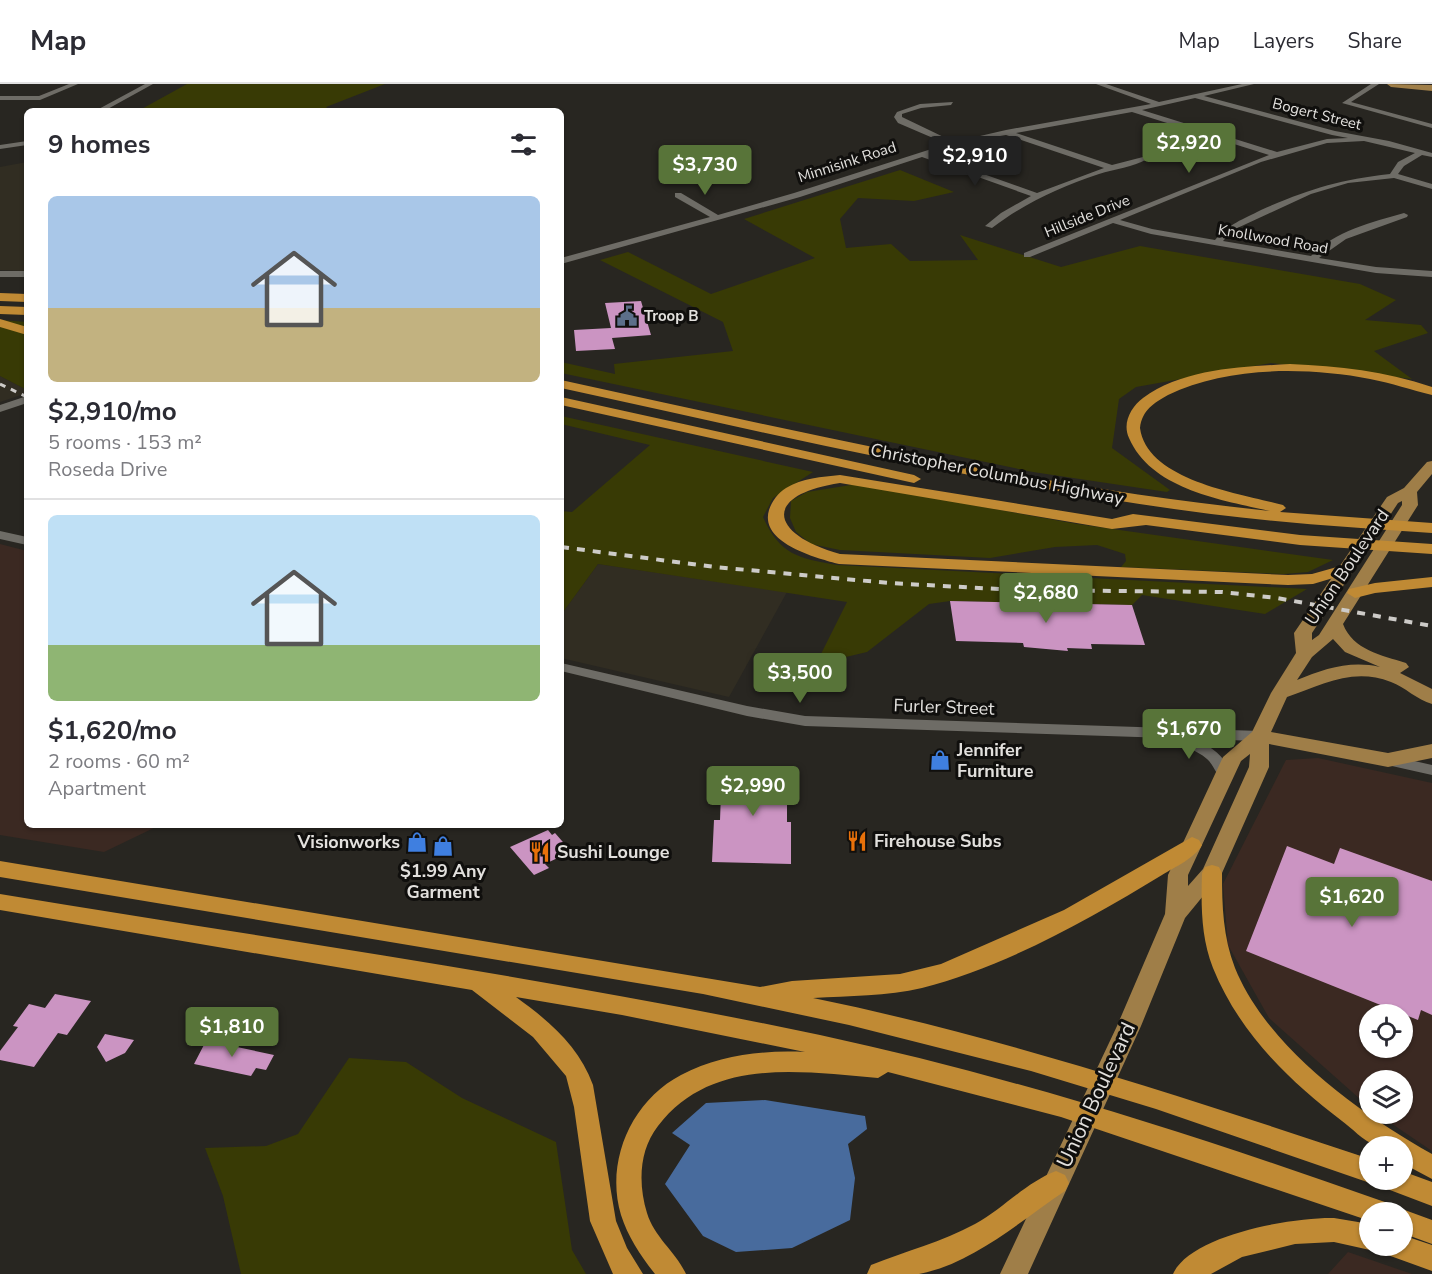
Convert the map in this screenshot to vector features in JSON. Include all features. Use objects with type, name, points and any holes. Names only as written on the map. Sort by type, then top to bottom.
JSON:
[{"type":"highway","points":[[0,296],[24,296]]},
{"type":"highway","points":[[0,310],[24,311]]},
{"type":"highway","points":[[0,323],[24,330]]},
{"type":"highway","points":[[1339,523],[1241,499],[1181,479],[1159,466],[1143,451],[1133,430],[1135,416],[1144,404],[1172,388],[1200,379],[1247,371],[1286,369],[1347,372],[1398,381],[1432,391]]},
{"type":"highway","name":"Christopher Columbus Highway","points":[[564,385],[1046,486],[1191,508],[1339,523],[1432,528]]},
{"type":"highway","name":"Christopher Columbus Highway","points":[[564,402],[957,488],[1144,521],[1300,540],[1432,549]]},
{"type":"highway","points":[[1144,521],[1112,524],[840,479],[814,482],[793,490],[779,502],[774,518],[780,532],[796,546],[839,560],[1288,580],[1312,579],[1345,568]]},
{"type":"highway","points":[[1344,609],[1375,588],[1432,582]]},
{"type":"highway","points":[[756,995],[812,987],[846,989],[881,987],[920,980],[945,972],[1096,904],[1152,873],[1192,845]]},
{"type":"highway","points":[[0,869],[756,995],[1031,1061],[1156,1098],[1359,1167]]},
{"type":"highway","points":[[1212,873],[1214,934],[1232,984],[1249,1013],[1265,1035],[1315,1086],[1382,1136]]},
{"type":"highway","points":[[0,902],[710,1022],[924,1070],[1061,1106],[1238,1162],[1359,1205]]},
{"type":"highway","points":[[478,982],[549,1037],[573,1066],[585,1101],[604,1225],[612,1247],[629,1274]]},
{"type":"highway","points":[[672,1274],[647,1245],[630,1206],[627,1185],[628,1167],[641,1130],[652,1114],[678,1089],[707,1074],[756,1063],[924,1070]]},
{"type":"highway","points":[[1413,1156],[1432,1167]]},
{"type":"highway","points":[[881,1274],[945,1252],[986,1233],[1010,1213],[1056,1183]]},
{"type":"highway","points":[[1413,1187],[1432,1194]]},
{"type":"highway","points":[[1413,1225],[1432,1232]]},
{"type":"highway","points":[[1187,1274],[1222,1252],[1275,1235],[1318,1230],[1359,1236]]},
{"type":"highway","points":[[1413,1252],[1432,1258]]},
{"type":"main road","points":[[1391,84],[1432,88]]},
{"type":"main road","name":"Union Boulevard","points":[[1014,1274],[1129,1026],[1176,914],[1212,873],[1259,767],[1260,736],[1280,693],[1305,653],[1325,639],[1368,574],[1409,498],[1432,465]]},
{"type":"main road","name":"Union Boulevard","points":[[1305,653],[1303,633],[1345,568],[1392,500],[1409,498]]},
{"type":"main road","points":[[1344,609],[1338,637],[1353,650],[1432,682]]},
{"type":"main road","points":[[1280,693],[1334,673],[1362,670],[1402,680],[1432,698]]},
{"type":"main road","points":[[1260,736],[1388,760],[1432,751]]},
{"type":"main road","name":"Union Boulevard","points":[[1176,914],[1178,875],[1233,757],[1260,736]]},
{"type":"street","points":[[0,98],[40,98],[75,84]]},
{"type":"street","points":[[105,108],[150,84]]},
{"type":"street","points":[[1099,84],[1159,104]]},
{"type":"street","name":"Minnisink Road","points":[[564,260],[815,189],[953,144],[1251,84]]},
{"type":"street","points":[[1376,84],[1345,103],[1432,126]]},
{"type":"street","name":"Bogert Street","points":[[1195,97],[1362,140],[1389,143],[1432,155]]},
{"type":"street","points":[[951,103],[911,108],[899,113],[898,117],[901,121],[953,144]]},
{"type":"street","points":[[1133,109],[1275,154]]},
{"type":"street","points":[[1004,132],[1112,168]]},
{"type":"street","name":"Hillside Drive","points":[[1027,255],[1275,154],[1327,141],[1362,140]]},
{"type":"street","points":[[0,147],[24,143]]},
{"type":"street","points":[[1393,175],[1401,164],[1421,152]]},
{"type":"street","points":[[921,154],[1039,196]]},
{"type":"street","points":[[989,226],[1011,208],[1112,168],[1143,159]]},
{"type":"street","points":[[1217,243],[1230,228],[1308,192],[1337,183],[1393,175],[1432,187]]},
{"type":"street","points":[[678,195],[716,218]]},
{"type":"street","points":[[1313,260],[1319,252],[1341,239],[1404,215]]},
{"type":"street","name":"Knollwood Road","points":[[1112,220],[1151,231],[1313,260],[1395,273],[1432,274]]},
{"type":"street","points":[[0,274],[24,274]]},
{"type":"street","points":[[3,407],[24,400]]},
{"type":"street","points":[[0,535],[24,541]]},
{"type":"street","name":"Furler Street","points":[[564,668],[793,720],[1260,736]]},
{"type":"street","points":[[1167,733],[1210,753],[1220,762],[1226,775]]},
{"type":"street","points":[[1388,760],[1432,770]]},
{"type":"shaded area","points":[[187,84],[385,84],[327,108],[143,108]]},
{"type":"shaded area","points":[[24,163],[24,271],[0,270],[0,167]]},
{"type":"shaded area","points":[[900,170],[954,192],[914,201],[858,198],[840,219],[846,248],[891,244],[910,261],[978,260],[960,235],[1061,267],[1140,246],[1360,284],[1396,300],[1365,320],[1421,325],[1428,333],[1374,351],[1412,379],[1271,363],[1136,387],[1119,399],[1112,448],[1170,490],[1167,492],[1033,472],[564,374],[564,363],[615,374],[614,364],[733,351],[723,322],[600,260],[628,252],[711,294],[815,258],[744,219]]},
{"type":"shaded area","points":[[0,320],[24,322],[24,388],[0,376]]},
{"type":"shaded area","points":[[0,376],[24,388],[24,394],[0,402]]},
{"type":"shaded area","points":[[564,417],[813,472],[773,498],[763,517],[776,540],[792,553],[811,560],[837,565],[1307,589],[1265,614],[1142,595],[1132,605],[950,601],[929,604],[867,652],[816,664],[847,602],[598,564],[564,611],[564,511],[572,512],[650,445],[564,425]]},
{"type":"shaded area","points":[[857,484],[1077,524],[1333,560],[1308,572],[1284,574],[1121,567],[1126,561],[1125,554],[1097,545],[1055,547],[990,558],[840,550],[811,544],[796,532],[790,518],[791,501],[807,492]]},
{"type":"shaded area","points":[[0,544],[24,550],[24,828],[154,828],[104,852],[0,835]]},
{"type":"shaded area","points":[[598,564],[787,592],[729,697],[564,659],[564,611]]},
{"type":"shaded area","points":[[1318,758],[1432,783],[1432,1151],[1392,1124],[1413,1124],[1413,1070],[1359,1070],[1359,1098],[1269,1018],[1228,945],[1223,884],[1286,760]]},
{"type":"shaded area","points":[[349,1058],[406,1062],[462,1098],[556,1142],[572,1250],[586,1274],[241,1274],[223,1196],[205,1148],[266,1146],[298,1134]]},
{"type":"shaded area","points":[[1348,1252],[1412,1274],[1328,1274]]},
{"type":"water","points":[[765,1100],[865,1116],[867,1129],[848,1144],[855,1178],[850,1220],[792,1248],[736,1252],[703,1236],[665,1184],[690,1145],[672,1133],[706,1103]]},
{"type":"building","name":"Troop B","points":[[641,301],[651,335],[612,338],[615,349],[576,351],[574,330],[611,328],[605,303]]},
{"type":"building","points":[[950,601],[1132,605],[1145,645],[1091,644],[1092,649],[1067,648],[1068,651],[1024,647],[1023,643],[956,641]]},
{"type":"building","points":[[722,766],[787,768],[787,822],[791,822],[791,864],[712,862],[714,820],[720,820]]},
{"type":"building","name":"Sushi Lounge","points":[[548,830],[552,835],[555,833],[569,849],[566,851],[568,853],[545,864],[549,868],[534,875],[510,847]]},
{"type":"building","points":[[1287,846],[1334,864],[1340,848],[1432,881],[1432,1015],[1421,1010],[1418,1020],[1413,1018],[1413,1004],[1378,1004],[1246,951]]},
{"type":"building","points":[[55,994],[91,1001],[67,1035],[58,1033],[34,1067],[0,1060],[0,1051],[18,1027],[13,1026],[29,1004],[45,1008]]},
{"type":"building","points":[[105,1034],[134,1040],[125,1053],[106,1062],[97,1047]]},
{"type":"building","points":[[207,1039],[274,1055],[266,1070],[256,1068],[251,1076],[194,1064]]},
{"type":"railway","points":[[0,384],[24,396]]},
{"type":"railway","points":[[564,547],[715,567],[889,583],[1017,590],[1222,592],[1277,598],[1432,626]]},
{"type":"place","name":"Troop B","points":[[627,316]]},
{"type":"place","name":"Jennifer Furniture","points":[[940,760]]},
{"type":"place","name":"Firehouse Subs","points":[[857,841]]},
{"type":"place","name":"Visionworks","points":[[417,842]]},
{"type":"place","name":"$1.99 Any Garment","points":[[443,846]]},
{"type":"place","name":"Sushi Lounge","points":[[540,852]]}]
